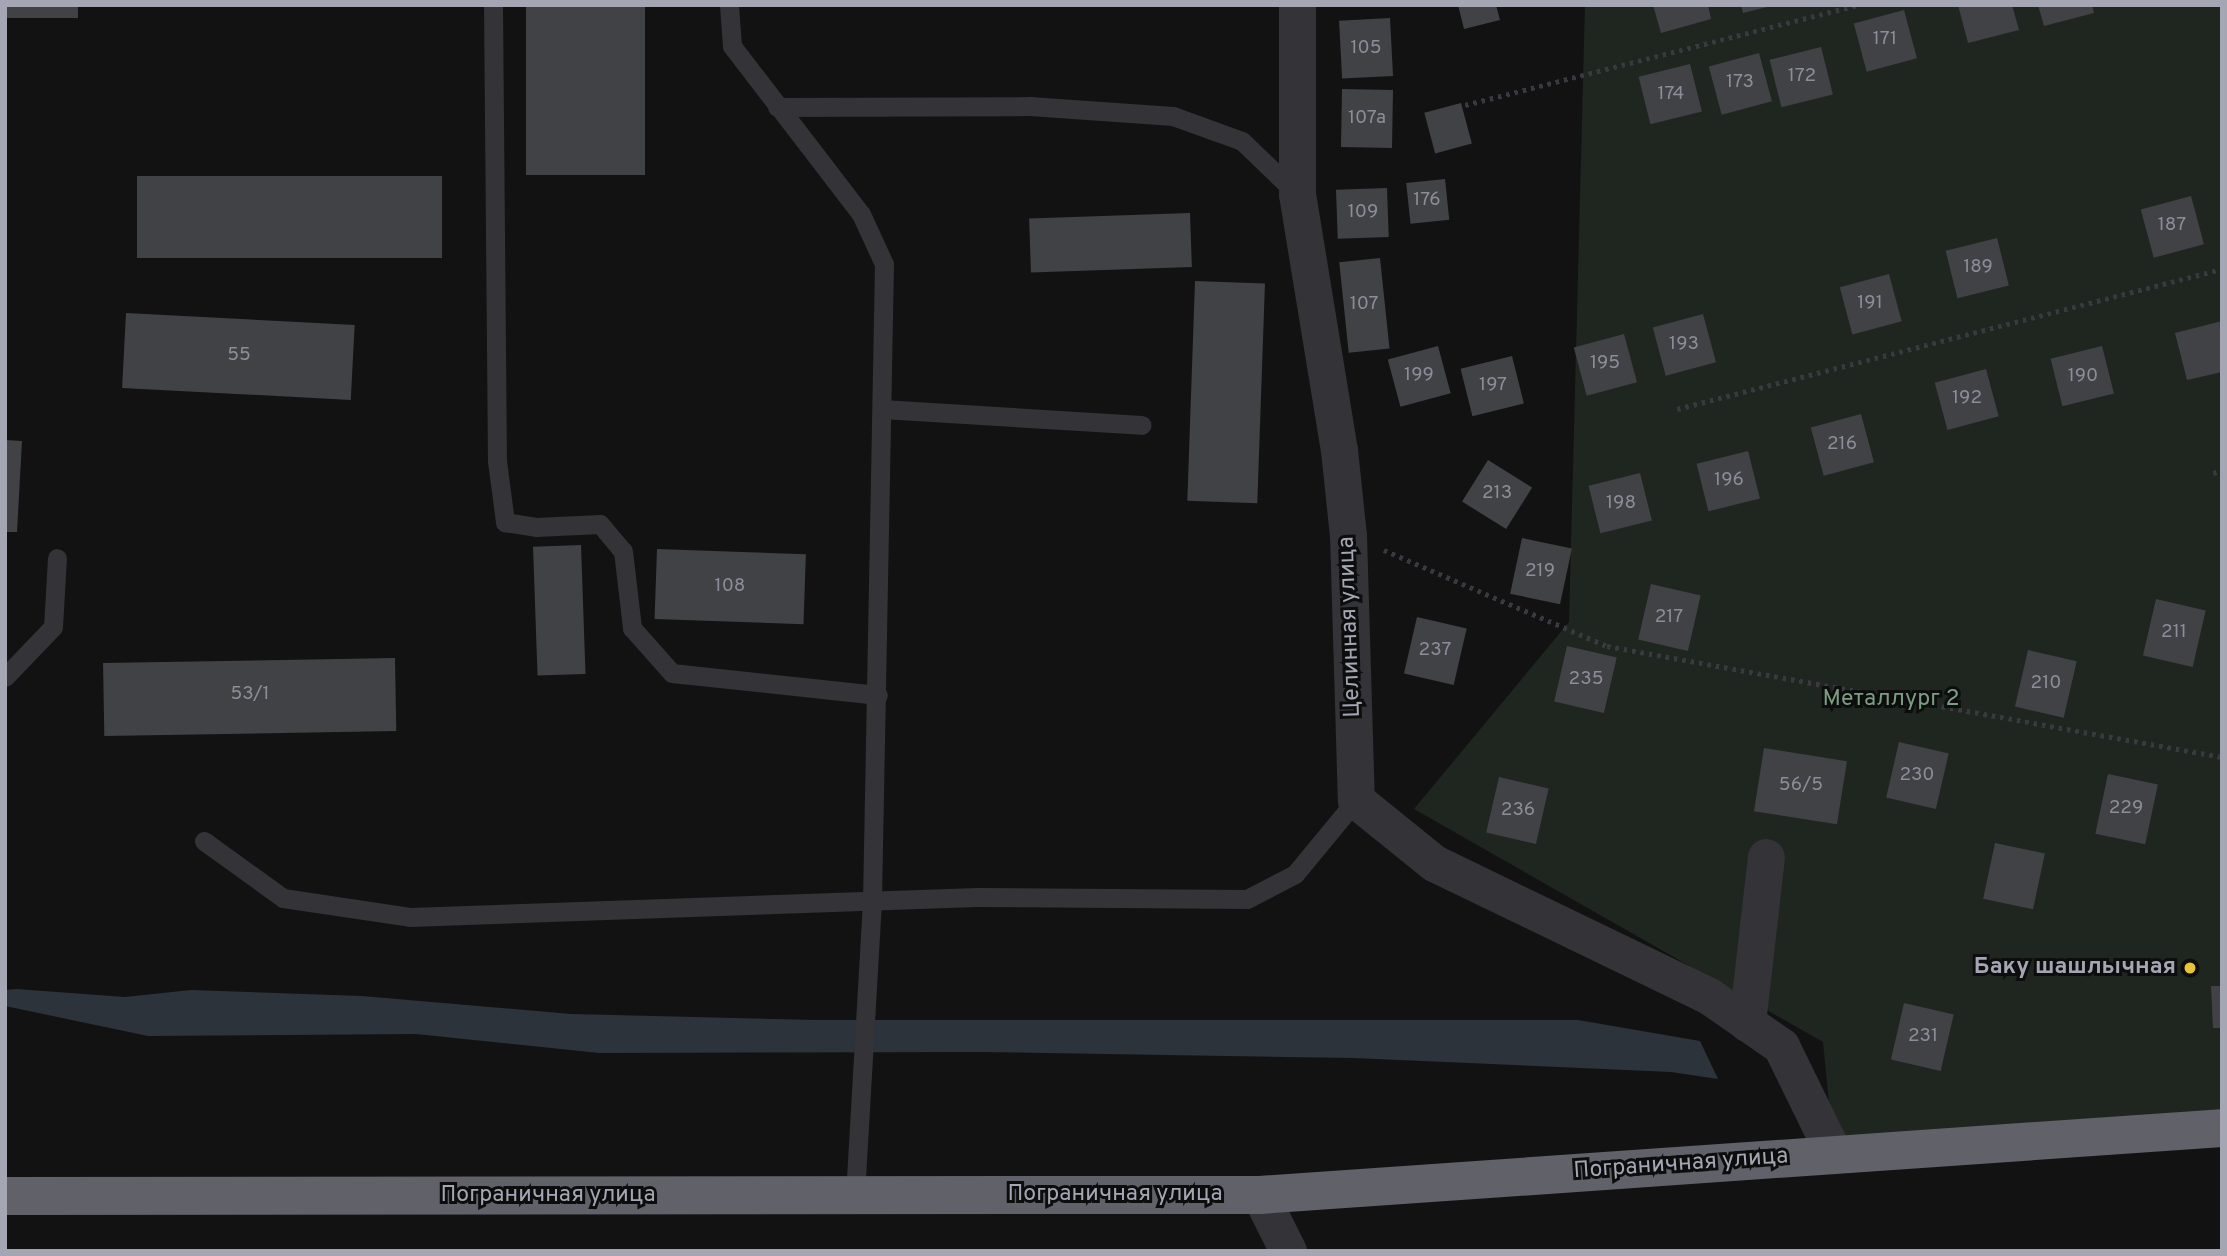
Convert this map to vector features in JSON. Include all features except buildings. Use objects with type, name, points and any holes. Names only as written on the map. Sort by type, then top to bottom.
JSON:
[{"type":"highway","name":"Пограничная улица","points":[[5,1196],[1260,1195],[2222,1128]]},
{"type":"street","name":"Целинная улица","points":[[1297,5],[1297,194],[1339,450],[1348,535],[1356,800]]},
{"type":"street","points":[[1356,800],[1434,863],[1709,996],[1781,1046],[1834,1154]]},
{"type":"street","points":[[1747,1023],[1766,857]]},
{"type":"street","points":[[1260,1195],[1288,1251]]},
{"type":"lane","points":[[494,5],[496,461],[505,522],[536,527],[600,524],[624,551],[632,628],[672,674],[878,695]]},
{"type":"lane","points":[[729,5],[732,46],[861,214],[884,264],[878,695],[872,901],[855,1195]]},
{"type":"lane","points":[[777,107],[1030,106],[1173,116],[1242,141],[1297,194]]},
{"type":"lane","points":[[882,409],[1142,425]]},
{"type":"lane","points":[[5,677],[53,626],[57,558]]},
{"type":"lane","points":[[204,841],[283,898],[410,917],[872,901],[1247,899],[1295,874],[1356,800]]},
{"type":"path","points":[[1465,105],[1856,5]]},
{"type":"path","points":[[1677,409],[2222,269]]},
{"type":"path","points":[[2213,473],[2222,471]]},
{"type":"path","points":[[1348,535],[1607,646],[2222,757]]},
{"type":"green space","name":"Металлург 2","points":[[1585,5],[2222,5],[2222,1128],[1834,1154],[1823,1042],[1414,809],[1569,622]]},
{"type":"shaded area","points":[[5,990],[125,997],[191,990],[362,996],[571,1014],[818,1020],[1578,1020],[1700,1041],[1718,1079],[1671,1072],[1353,1058],[981,1052],[599,1053],[416,1034],[148,1036],[5,1006]]},
{"type":"place","name":"Баку шашлычная","points":[[2190,968]]}]
